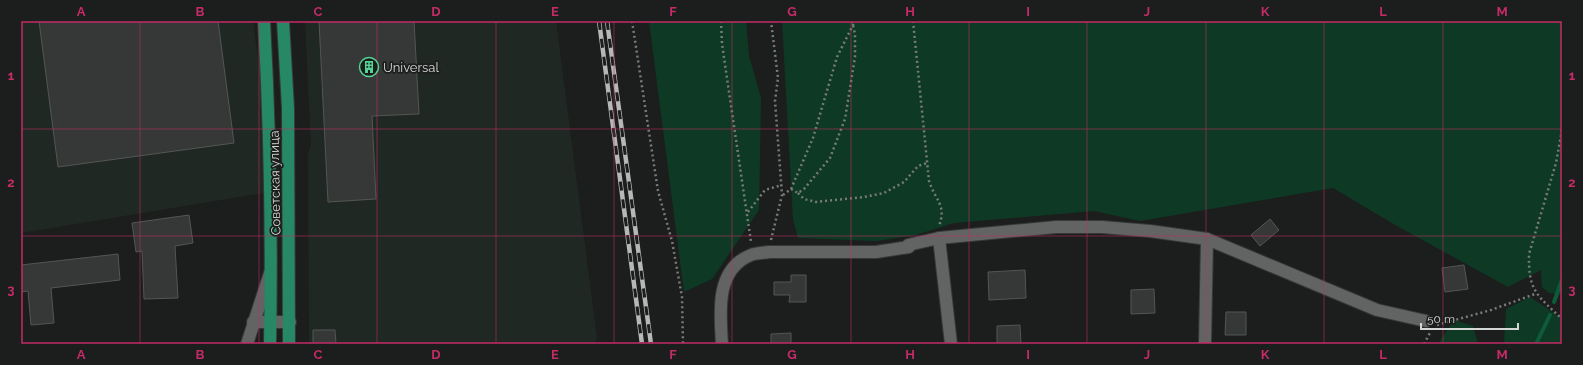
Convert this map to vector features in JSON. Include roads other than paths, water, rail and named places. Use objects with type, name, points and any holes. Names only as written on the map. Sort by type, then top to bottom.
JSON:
[{"type":"main road","name":"Советская улица","points":[[264,21],[269,107],[271,268],[270,344]]},
{"type":"main road","name":"Советская улица","points":[[283,21],[288,108],[289,344]]},
{"type":"street","points":[[722,344],[720,309],[723,287],[731,270],[744,259],[752,255],[769,252],[876,252],[909,247],[908,245],[939,238],[1056,227],[1102,227],[1150,231],[1207,239],[1377,310],[1429,324]]},
{"type":"street","points":[[939,238],[950,344]]},
{"type":"street","points":[[1204,344],[1207,239]]},
{"type":"street","points":[[247,344],[271,268]]},
{"type":"street","points":[[253,322],[290,322]]},
{"type":"waterway","points":[[1554,302],[1562,280]]},
{"type":"waterway","points":[[1536,344],[1550,315]]},
{"type":"railway","points":[[599,21],[642,344]]},
{"type":"railway","points":[[607,21],[651,344]]},
{"type":"place","name":"Universal","points":[[369,67]]}]
